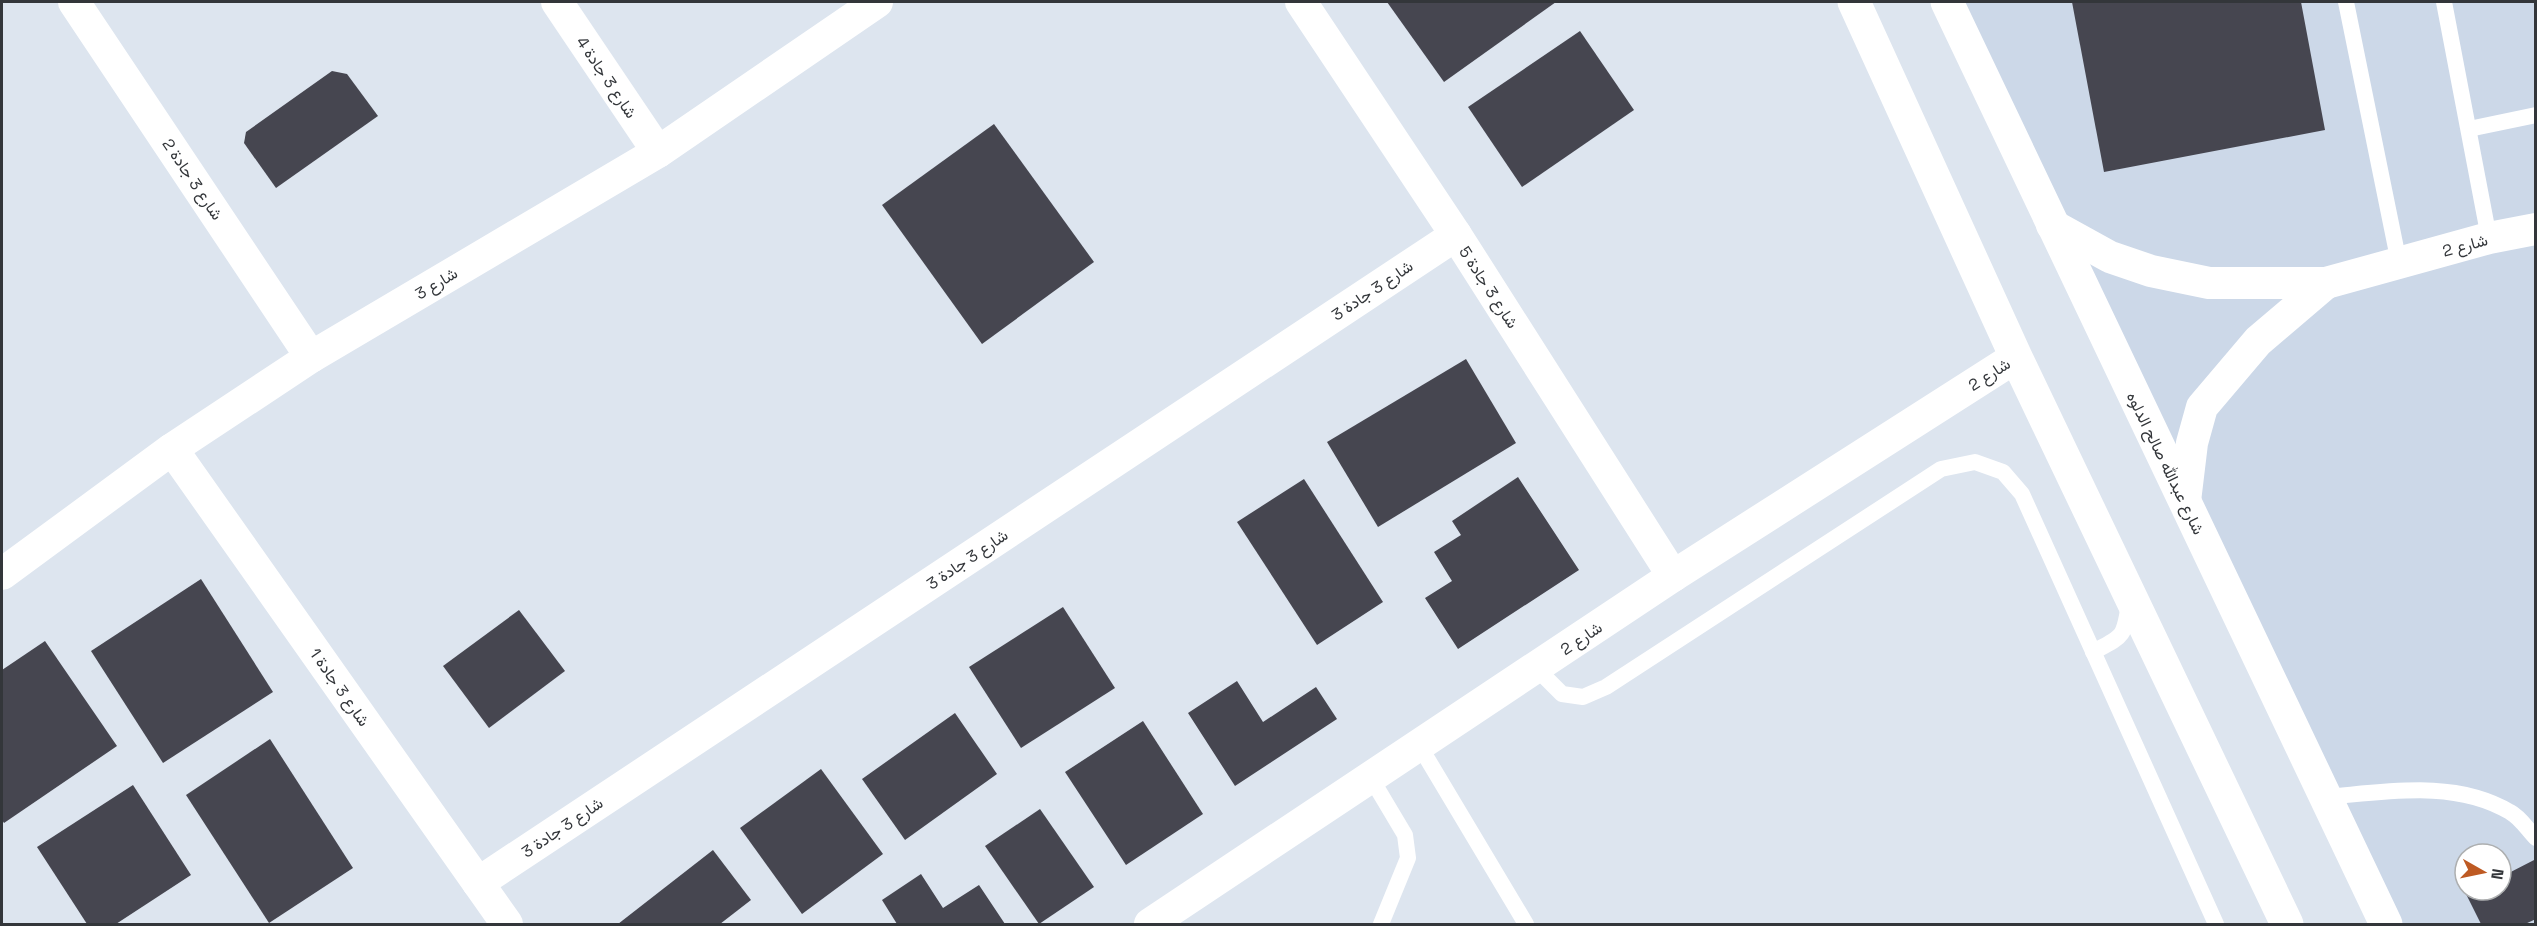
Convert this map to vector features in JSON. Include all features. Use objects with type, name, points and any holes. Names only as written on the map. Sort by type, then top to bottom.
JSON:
[{"type":"street","name":"شارع 3 جادة 2","points":[[74,2],[311,357]]},
{"type":"street","name":"شارع 3 جادة 4","points":[[557,2],[658,152]]},
{"type":"street","name":"شارع 3","points":[[2,574],[172,449],[311,357],[658,152],[877,2]]},
{"type":"street","name":"شارع 3 جادة 5","points":[[1301,2],[1456,235],[1673,576]]},
{"type":"street","points":[[1854,2],[2016,357],[2287,924]]},
{"type":"street","name":"شارع عبدالله صالح الدلوه","points":[[1947,2],[2386,924]]},
{"type":"street","name":"شارع 2","points":[[2052,225],[2110,257],[2151,271],[2209,283],[2326,283],[2489,238],[2535,229]]},
{"type":"street","name":"شارع 3 جادة 3","points":[[478,883],[1456,235]]},
{"type":"street","name":"شارع 2","points":[[2185,501],[2192,443],[2202,406],[2258,341],[2326,283]]},
{"type":"street","name":"شارع 2","points":[[1150,924],[1673,576],[2016,357]]},
{"type":"street","name":"شارع 3 جادة 1","points":[[172,449],[507,924]]},
{"type":"lane","points":[[2346,2],[2399,263]]},
{"type":"lane","points":[[2445,2],[2489,238]]},
{"type":"lane","points":[[2469,129],[2535,116]]},
{"type":"lane","points":[[1536,668],[1562,694],[1583,697],[1606,687],[1941,469],[1975,462],[2003,472],[2022,494],[2216,924]]},
{"type":"lane","points":[[2093,652],[2116,640],[2125,630],[2130,597]]},
{"type":"lane","points":[[1419,745],[1521,922]]},
{"type":"lane","points":[[1371,778],[1405,835],[1408,858],[1381,924]]},
{"type":"lane","points":[[2325,797],[2390,790],[2476,796],[2512,812],[2535,838]]},
{"type":"shaded area","points":[[1948,2],[2535,2],[2535,924],[2391,924]]},
{"type":"building","points":[[1387,2],[1556,2],[1444,82]]},
{"type":"building","points":[[2072,2],[2301,2],[2325,130],[2104,172]]},
{"type":"building","points":[[1580,31],[1634,110],[1522,187],[1468,107]]},
{"type":"building","points":[[332,71],[347,74],[378,116],[276,188],[244,143],[246,132]]},
{"type":"building","points":[[994,124],[1094,262],[982,344],[882,205]]},
{"type":"building","points":[[1466,359],[1516,443],[1378,527],[1327,442]]},
{"type":"building","points":[[1518,477],[1579,570],[1458,649],[1425,598],[1452,581],[1434,552],[1461,535],[1452,521]]},
{"type":"building","points":[[1304,479],[1383,602],[1317,645],[1237,522]]},
{"type":"building","points":[[201,579],[273,692],[163,763],[91,651]]},
{"type":"building","points":[[1063,607],[1115,688],[1021,748],[969,667]]},
{"type":"building","points":[[519,610],[565,671],[489,728],[443,666]]},
{"type":"building","points":[[45,641],[117,746],[4,823],[2,820],[2,670]]},
{"type":"building","points":[[1237,681],[1263,722],[1316,687],[1337,719],[1235,786],[1188,713]]},
{"type":"building","points":[[955,713],[997,774],[905,840],[862,779]]},
{"type":"building","points":[[1143,721],[1203,814],[1126,865],[1065,772]]},
{"type":"building","points":[[270,739],[353,868],[269,923],[186,795]]},
{"type":"building","points":[[821,769],[883,854],[802,914],[740,828]]},
{"type":"building","points":[[133,785],[191,875],[116,924],[87,924],[37,847]]},
{"type":"building","points":[[1040,809],[1094,887],[1039,924],[985,846]]},
{"type":"building","points":[[713,850],[751,900],[720,924],[618,924]]},
{"type":"building","points":[[2536,859],[2536,919],[2525,924],[2481,924],[2470,902],[2513,902],[2513,871]]},
{"type":"building","points":[[921,874],[943,908],[979,885],[1005,924],[897,924],[882,900]]}]
